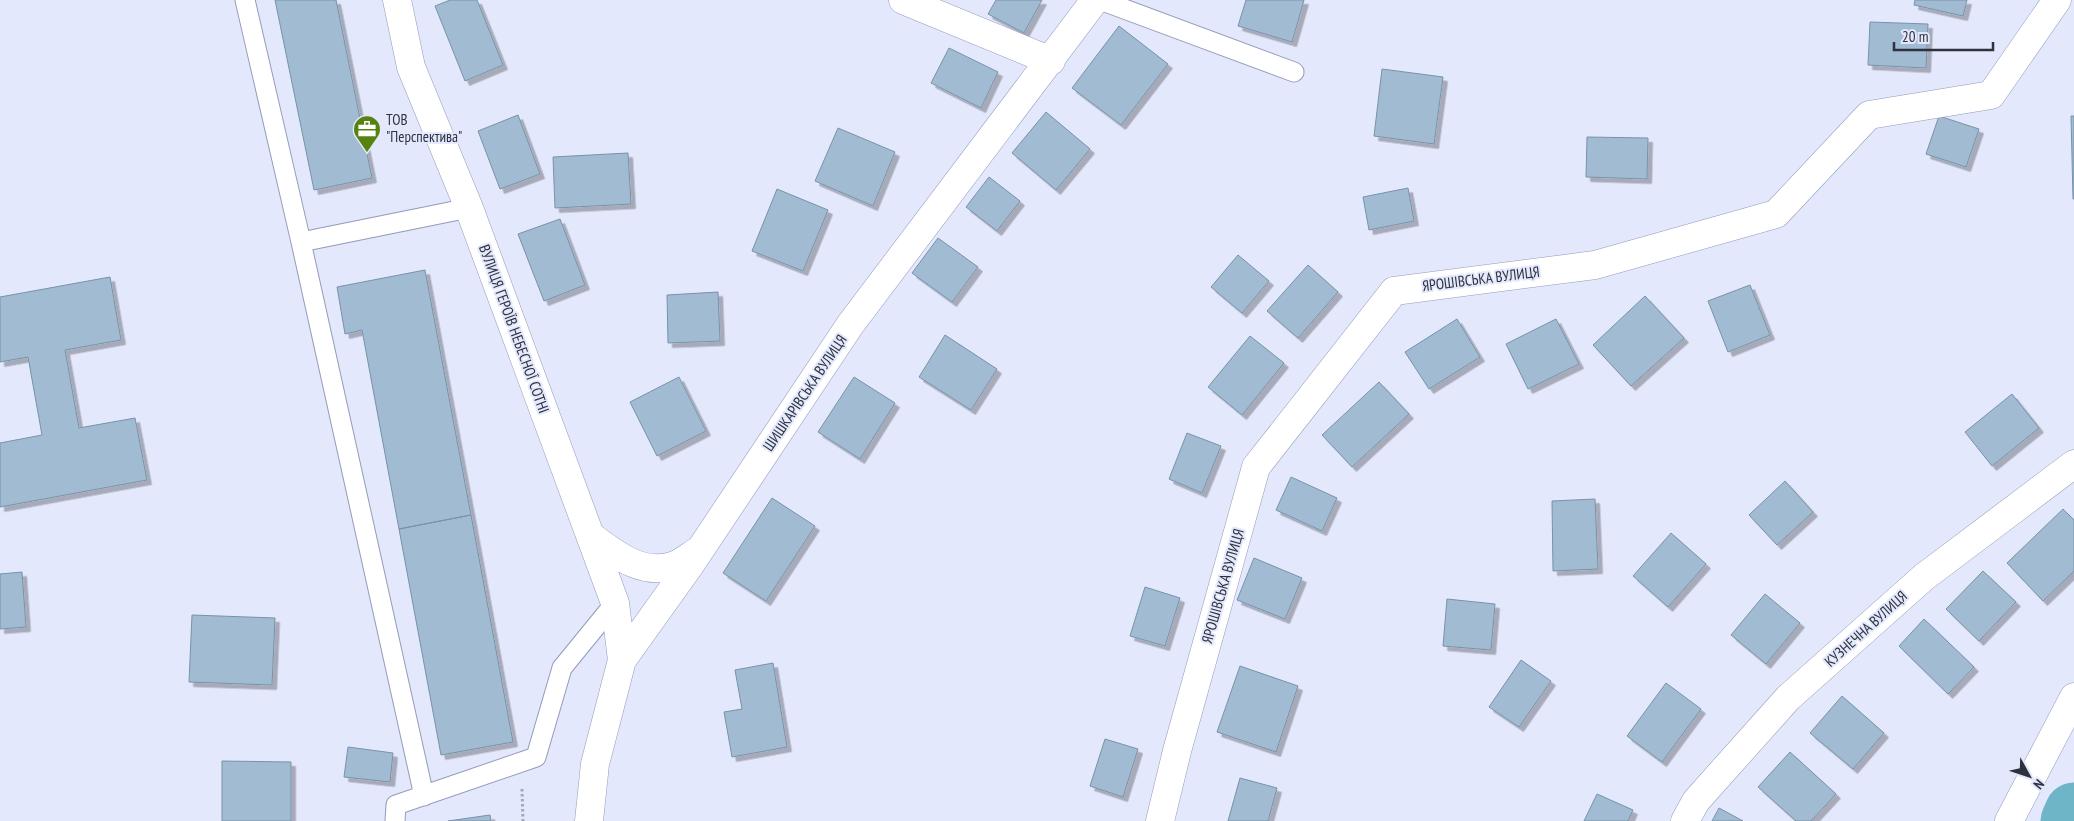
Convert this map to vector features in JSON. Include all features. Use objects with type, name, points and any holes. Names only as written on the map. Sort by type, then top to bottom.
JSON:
[{"type":"street","name":"ВУЛИЦЯ ГЕРОЇВ НЕБЕСНОЇ СОТНІ","points":[[397,0],[411,67],[469,208],[615,603],[622,660]]},
{"type":"street","points":[[903,0],[1051,61]]},
{"type":"street","name":"ШИШКАРІВСЬКА ВУЛИЦЯ","points":[[589,821],[595,764],[622,660],[700,550],[850,325],[1051,61],[1095,0]]},
{"type":"street","name":"ЯРОШІВСЬКА ВУЛИЦЯ","points":[[1160,821],[1177,751],[1256,467],[1394,290],[1595,265],[1776,214],[1869,115],[1991,95],[2057,0]]},
{"type":"street","name":"КУЗНЕЧНА ВУЛИЦЯ","points":[[1685,821],[1696,801],[1788,698],[1924,577],[2074,464]]},
{"type":"street","points":[[591,536],[618,557],[634,564],[654,568],[674,565],[700,550]]},
{"type":"street","points":[[2009,821],[2074,697]]},
{"type":"lane","points":[[245,0],[301,242],[424,796]]},
{"type":"lane","points":[[1100,0],[1294,72]]},
{"type":"lane","points":[[301,242],[469,208]]},
{"type":"lane","points":[[395,821],[396,805],[536,757],[562,668],[615,603]]},
{"type":"building","points":[[275,0],[336,0],[372,178],[314,190]]},
{"type":"building","points":[[450,0],[477,0],[503,65],[465,81],[435,6]]},
{"type":"building","points":[[996,0],[1042,0],[1024,33],[988,14]]},
{"type":"building","points":[[1246,0],[1304,0],[1292,42],[1238,26]]},
{"type":"building","points":[[1915,0],[1967,0],[1963,16],[1914,5]]},
{"type":"building","points":[[1870,22],[1928,24],[1926,68],[1868,65]]},
{"type":"building","points":[[1119,26],[1168,64],[1121,125],[1072,88]]},
{"type":"building","points":[[949,48],[998,72],[981,108],[931,83]]},
{"type":"building","points":[[1382,69],[1443,77],[1434,144],[1374,136]]},
{"type":"building","points":[[1046,112],[1090,149],[1056,190],[1012,153]]},
{"type":"building","points":[[518,115],[540,174],[500,189],[478,131]]},
{"type":"building","points":[[1939,116],[1979,129],[1966,167],[1926,154]]},
{"type":"building","points":[[2071,116],[2074,116],[2074,199],[2073,199]]},
{"type":"building","points":[[838,128],[895,152],[873,206],[815,181]]},
{"type":"building","points":[[1587,137],[1648,138],[1647,179],[1586,177]]},
{"type":"building","points":[[628,153],[631,204],[555,208],[553,157]]},
{"type":"building","points":[[989,177],[1020,201],[997,231],[966,207]]},
{"type":"building","points":[[1408,188],[1414,221],[1369,230],[1363,197]]},
{"type":"building","points":[[777,189],[828,210],[803,271],[752,251]]},
{"type":"building","points":[[560,219],[585,285],[544,301],[518,234]]},
{"type":"building","points":[[938,238],[978,267],[952,302],[912,273]]},
{"type":"building","points":[[1238,255],[1269,281],[1242,313],[1211,287]]},
{"type":"building","points":[[1308,265],[1338,292],[1298,338],[1267,311]]},
{"type":"building","points":[[425,270],[471,515],[399,529],[362,330],[345,334],[337,287]]},
{"type":"building","points":[[110,277],[121,340],[65,350],[79,428],[135,418],[147,480],[0,507],[0,443],[42,435],[28,357],[0,362],[0,297]]},
{"type":"building","points":[[1750,285],[1770,335],[1728,352],[1708,301]]},
{"type":"building","points":[[718,292],[720,341],[668,343],[667,295]]},
{"type":"building","points":[[1645,296],[1684,338],[1631,386],[1593,345]]},
{"type":"building","points":[[1457,319],[1480,357],[1429,389],[1405,352]]},
{"type":"building","points":[[1556,319],[1579,364],[1528,389],[1506,344]]},
{"type":"building","points":[[945,335],[997,369],[971,410],[919,377]]},
{"type":"building","points":[[1250,336],[1284,363],[1242,415],[1208,387]]},
{"type":"building","points":[[679,377],[706,431],[657,456],[630,402]]},
{"type":"building","points":[[854,377],[895,403],[860,459],[818,432]]},
{"type":"building","points":[[1379,382],[1409,414],[1352,467],[1322,435]]},
{"type":"building","points":[[2012,394],[2039,428],[1992,466],[1965,432]]},
{"type":"building","points":[[1187,433],[1221,446],[1202,493],[1169,479]]},
{"type":"building","points":[[1291,477],[1337,498],[1322,531],[1276,510]]},
{"type":"building","points":[[1785,481],[1813,512],[1777,545],[1749,515]]},
{"type":"building","points":[[772,498],[815,526],[766,601],[723,573]]},
{"type":"building","points":[[1595,499],[1598,569],[1553,571],[1552,501]]},
{"type":"building","points":[[2063,509],[2074,520],[2074,571],[2043,601],[2007,563]]},
{"type":"building","points":[[471,515],[513,742],[441,755],[399,529]]},
{"type":"building","points":[[1671,533],[1706,564],[1668,607],[1633,576]]},
{"type":"building","points":[[1254,558],[1302,578],[1285,619],[1237,600]]},
{"type":"building","points":[[1983,571],[2016,602],[1979,641],[1946,609]]},
{"type":"building","points":[[22,572],[26,627],[0,629],[0,574]]},
{"type":"building","points":[[1145,587],[1180,598],[1165,646],[1130,636]]},
{"type":"building","points":[[1765,594],[1800,623],[1766,664],[1731,635]]},
{"type":"building","points":[[1447,599],[1495,604],[1491,650],[1443,646]]},
{"type":"building","points":[[192,615],[275,618],[272,685],[189,682]]},
{"type":"building","points":[[1924,619],[1974,667],[1948,694],[1899,646]]},
{"type":"building","points":[[1521,660],[1551,681],[1519,727],[1489,707]]},
{"type":"building","points":[[773,663],[787,747],[732,757],[724,712],[742,709],[735,670]]},
{"type":"building","points":[[1240,666],[1298,686],[1276,752],[1217,732]]},
{"type":"building","points":[[1666,683],[1701,709],[1662,762],[1627,736]]},
{"type":"building","points":[[1842,696],[1884,733],[1853,769],[1810,733]]},
{"type":"building","points":[[1105,739],[1138,749],[1123,797],[1090,786]]},
{"type":"building","points":[[348,747],[393,753],[390,782],[344,777]]},
{"type":"building","points":[[1790,752],[1836,794],[1811,821],[1796,821],[1758,787]]},
{"type":"building","points":[[222,761],[291,762],[291,821],[222,821]]},
{"type":"building","points":[[1240,778],[1277,788],[1268,821],[1228,821]]},
{"type":"building","points":[[1597,794],[1633,810],[1628,821],[1584,821]]},
{"type":"building","points":[[1719,808],[1743,821],[1712,821]]},
{"type":"building","points":[[490,815],[491,821],[448,821]]},
{"type":"waterway","points":[[2070,821],[2074,812]]},
{"type":"place","name":"ТОВ \"Перспектива\"","points":[[367,153]]}]
